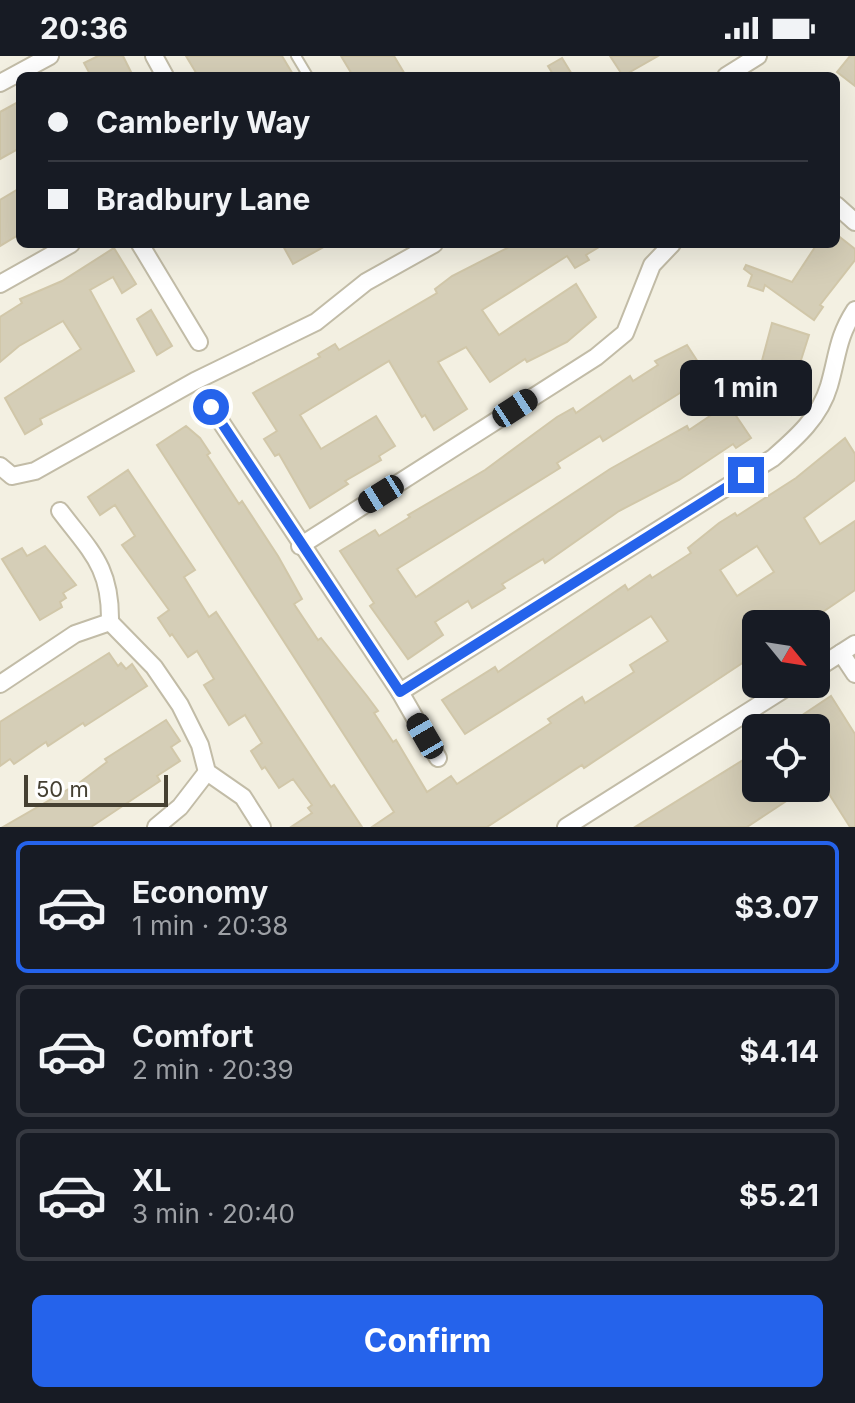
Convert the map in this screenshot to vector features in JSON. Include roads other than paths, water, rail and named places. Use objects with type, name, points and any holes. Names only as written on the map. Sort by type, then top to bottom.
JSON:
[{"type":"street","points":[[20,72],[50,56]]},
{"type":"street","points":[[731,72],[750,58]]},
{"type":"street","points":[[840,209],[855,222]]},
{"type":"street","points":[[0,284],[64,248]]},
{"type":"street","points":[[142,248],[199,342]]},
{"type":"street","points":[[300,546],[596,357],[625,333],[652,265],[668,248]]},
{"type":"street","points":[[6,471],[35,471],[195,381],[316,322],[410,250]]},
{"type":"street","points":[[400,692],[773,458],[797,437],[815,415],[829,387],[840,332],[855,310]]},
{"type":"street","points":[[211,407],[300,546],[400,692],[438,758]]},
{"type":"street","points":[[60,511],[104,570],[110,599],[110,622],[154,667],[180,705],[200,745],[207,772],[243,797],[262,827]]},
{"type":"street","points":[[0,684],[75,634],[110,622]]},
{"type":"street","points":[[830,660],[848,649],[855,674]]},
{"type":"street","points":[[566,827],[770,698]]},
{"type":"street","points":[[156,827],[180,807],[207,772]]}]
